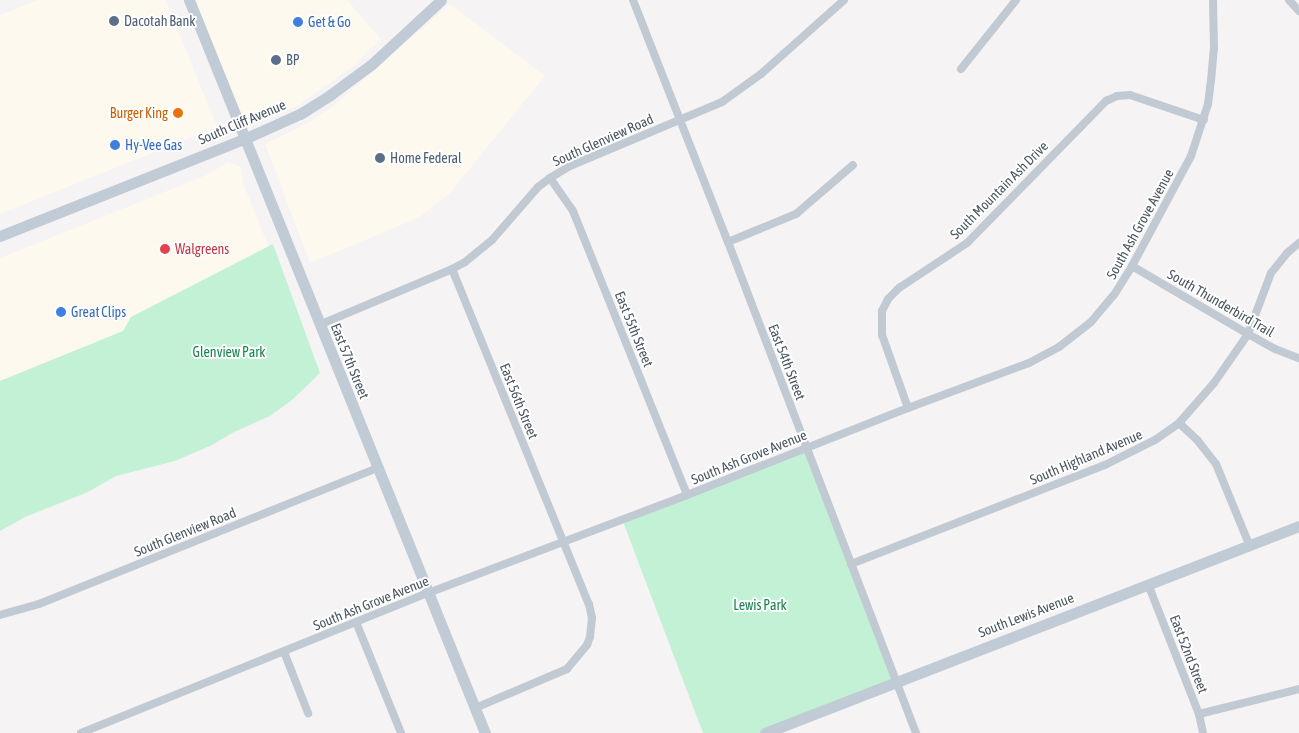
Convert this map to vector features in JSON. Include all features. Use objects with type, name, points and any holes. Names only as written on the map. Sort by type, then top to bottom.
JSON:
[{"type":"main road","name":"East 57th Street","points":[[189,0],[485,733]]},
{"type":"main road","name":"South Cliff Avenue","points":[[0,236],[244,139],[300,114],[330,95],[372,64],[441,0]]},
{"type":"main road","name":"South Lewis Avenue","points":[[765,733],[781,730],[896,682],[1299,526]]},
{"type":"street","name":"East 54th Street","points":[[633,0],[916,733]]},
{"type":"street","name":"South Glenview Road","points":[[319,324],[452,270],[477,254],[492,240],[538,187],[550,178],[570,166],[722,102],[761,74],[844,0]]},
{"type":"street","points":[[961,69],[1016,0]]},
{"type":"street","name":"South Ash Grove Avenue","points":[[80,733],[428,593],[1029,363],[1059,347],[1076,335],[1101,311],[1132,266],[1185,168],[1204,120],[1208,104],[1213,57],[1213,0]]},
{"type":"street","points":[[1289,0],[1299,11]]},
{"type":"street","name":"South Mountain Ash Drive","points":[[908,408],[882,335],[882,311],[888,299],[899,288],[967,243],[1106,101],[1117,96],[1130,95],[1204,120]]},
{"type":"street","points":[[728,242],[796,214],[853,165]]},
{"type":"street","name":"East 55th Street","points":[[550,178],[573,211],[687,495]]},
{"type":"street","name":"South Highland Avenue","points":[[851,564],[1122,458],[1156,440],[1179,423],[1214,383],[1248,334],[1271,273],[1287,252],[1299,243]]},
{"type":"street","name":"South Thunderbird Trail","points":[[1132,266],[1275,349],[1299,358]]},
{"type":"street","name":"East 56th Street","points":[[452,270],[588,604],[592,624],[587,645],[567,669],[475,708]]},
{"type":"street","points":[[1179,423],[1198,441],[1216,464],[1249,544]]},
{"type":"street","name":"South Glenview Road","points":[[0,615],[39,604],[378,468]]},
{"type":"street","name":"East 52nd Street","points":[[1148,584],[1199,714],[1203,733]]},
{"type":"street","points":[[356,622],[401,733]]},
{"type":"street","points":[[284,652],[308,713]]},
{"type":"street","points":[[1199,714],[1299,690]]},
{"type":"shaded area","points":[[38,0],[166,0],[217,127],[0,214],[0,15]]},
{"type":"shaded area","points":[[195,0],[347,0],[381,39],[353,66],[299,105],[244,127]]},
{"type":"shaded area","points":[[450,4],[545,76],[449,194],[418,218],[310,263],[265,144],[308,123],[333,106]]},
{"type":"shaded area","points":[[228,162],[241,167],[243,183],[269,248],[131,317],[124,331],[0,381],[0,258],[209,174]]},
{"type":"green space","name":"Glenview Park","points":[[273,244],[320,373],[292,400],[270,416],[234,432],[212,445],[175,461],[116,476],[88,492],[25,517],[0,531],[0,381],[123,331],[131,317]]},
{"type":"green space","name":"Lewis Park","points":[[806,447],[896,682],[765,733],[703,733],[622,519]]},
{"type":"place","name":"Dacotah Bank","points":[[114,21]]},
{"type":"place","name":"Get & Go","points":[[298,22]]},
{"type":"place","name":"BP","points":[[276,60]]},
{"type":"place","name":"Burger King","points":[[178,113]]},
{"type":"place","name":"Hy-Vee Gas","points":[[115,145]]},
{"type":"place","name":"Home Federal","points":[[380,158]]},
{"type":"place","name":"Walgreens","points":[[165,249]]},
{"type":"place","name":"Great Clips","points":[[61,312]]}]
